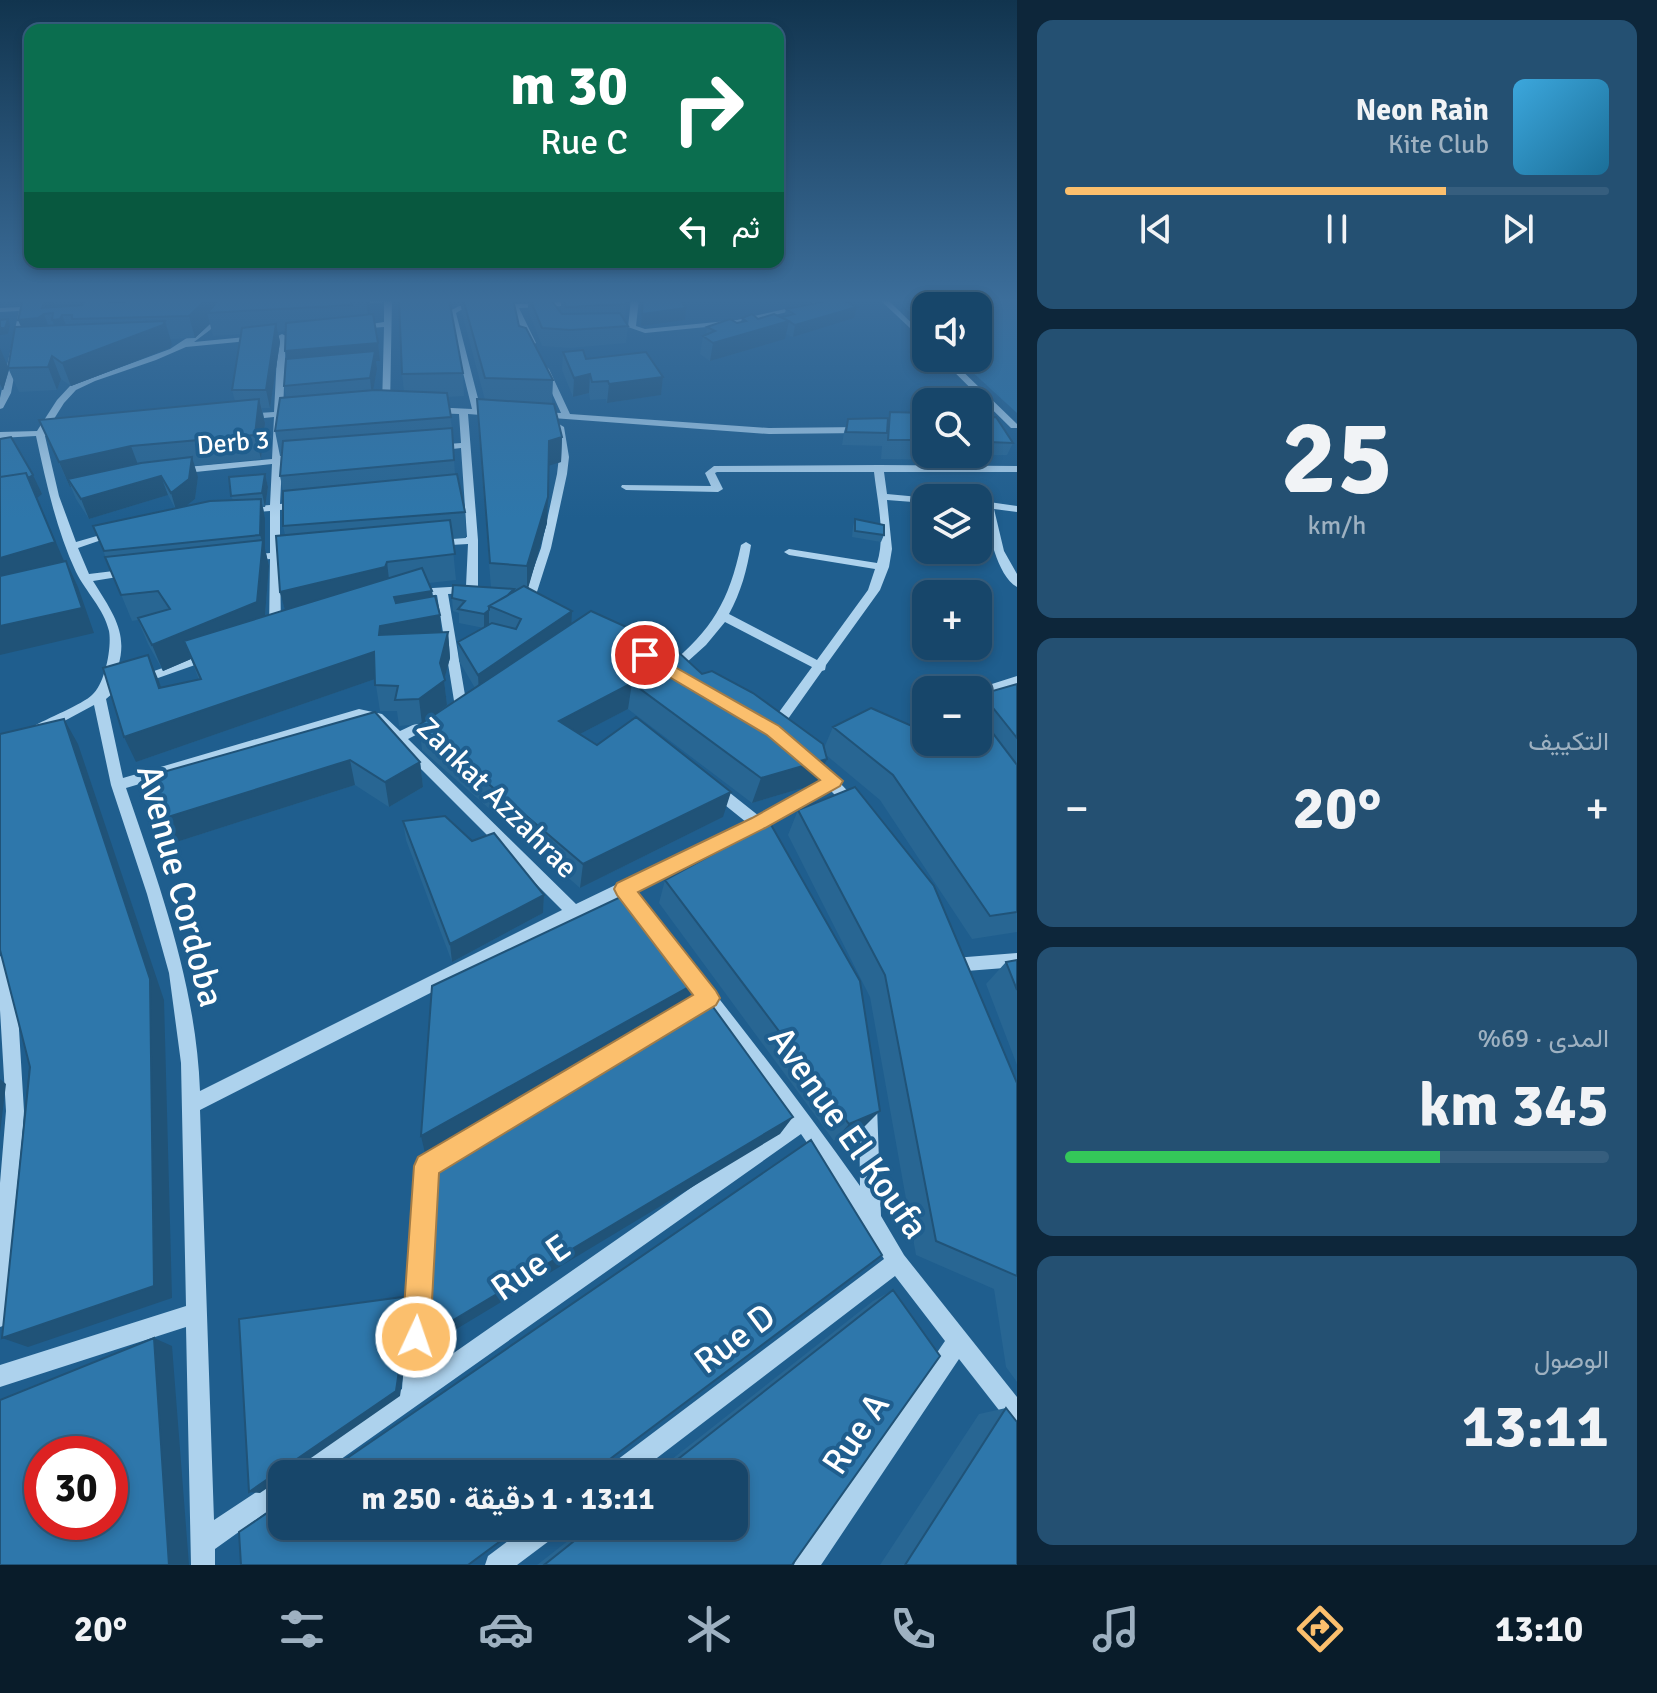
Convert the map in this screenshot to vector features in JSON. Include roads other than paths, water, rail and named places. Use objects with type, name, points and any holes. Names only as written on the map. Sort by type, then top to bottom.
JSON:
[{"type":"street","points":[[0,406],[8,372]]},
{"type":"street","points":[[99,696],[112,664],[115,632],[108,614],[84,575],[54,496],[40,434],[60,402],[73,388],[115,372]]},
{"type":"street","points":[[386,407],[387,372]]},
{"type":"street","points":[[469,372],[477,412]]},
{"type":"street","points":[[545,372],[562,415],[564,457],[546,548],[521,596],[547,605]]},
{"type":"street","points":[[959,372],[1016,426]]},
{"type":"street","points":[[261,637],[282,629],[274,555],[276,461],[282,374],[297,373]]},
{"type":"street","points":[[372,408],[399,408]]},
{"type":"street","points":[[425,409],[504,413]]},
{"type":"street","points":[[400,596],[479,590],[467,489],[463,411]]},
{"type":"street","points":[[233,418],[311,412]]},
{"type":"street","points":[[531,414],[769,431],[873,430]]},
{"type":"street","points":[[1000,425],[1016,426]]},
{"type":"street","points":[[0,435],[54,433]]},
{"type":"street","points":[[419,449],[466,445]]},
{"type":"street","name":"Derb 3","points":[[160,472],[308,458]]},
{"type":"street","points":[[785,740],[767,726],[821,667],[866,603],[883,567],[887,549],[879,468]]},
{"type":"street","points":[[626,487],[718,489],[710,473],[714,469],[1014,468]]},
{"type":"street","points":[[453,490],[467,489]]},
{"type":"street","points":[[54,496],[68,492]]},
{"type":"street","points":[[880,496],[912,499]]},
{"type":"street","points":[[229,512],[306,505]]},
{"type":"street","points":[[992,505],[1017,509]]},
{"type":"street","points":[[73,546],[130,529]]},
{"type":"street","points":[[992,530],[1017,584]]},
{"type":"street","points":[[427,543],[473,540]]},
{"type":"street","points":[[658,662],[678,673],[725,617],[736,590],[746,545]]},
{"type":"street","points":[[243,559],[305,552]]},
{"type":"street","points":[[789,552],[883,567]]},
{"type":"street","points":[[68,576],[148,570]]},
{"type":"street","points":[[400,737],[466,704],[442,591]]},
{"type":"street","points":[[725,617],[821,667]]},
{"type":"street","points":[[24,734],[99,696],[217,653]]},
{"type":"street","points":[[992,689],[1015,683]]},
{"type":"street","name":"Avenue Cordoba","points":[[99,696],[118,785],[177,973],[193,1104],[202,1554]]},
{"type":"street","name":"Zankat Azzahrae","points":[[118,785],[359,714],[384,721],[574,912]]},
{"type":"street","points":[[797,751],[834,781],[864,816]]},
{"type":"street","points":[[701,778],[758,823],[774,849]]},
{"type":"street","points":[[193,1104],[758,823],[834,781]]},
{"type":"street","name":"Avenue El Koufa","points":[[624,889],[803,1121],[871,1218],[897,1262],[1017,1415]]},
{"type":"street","points":[[953,964],[1017,960]]},
{"type":"street","points":[[0,963],[9,1013],[15,1111],[0,1316]]},
{"type":"street","points":[[413,1394],[427,1166],[709,998]]},
{"type":"street","points":[[867,1082],[871,1218]]},
{"type":"street","name":"Rue E","points":[[320,1460],[803,1121]]},
{"type":"street","name":"Rue D","points":[[635,1460],[897,1262]]},
{"type":"street","points":[[0,1376],[197,1313]]},
{"type":"street","name":"Rue A","points":[[806,1565],[959,1340]]},
{"type":"street","points":[[202,1554],[268,1499]]},
{"type":"street","points":[[497,1565],[530,1540]]}]
